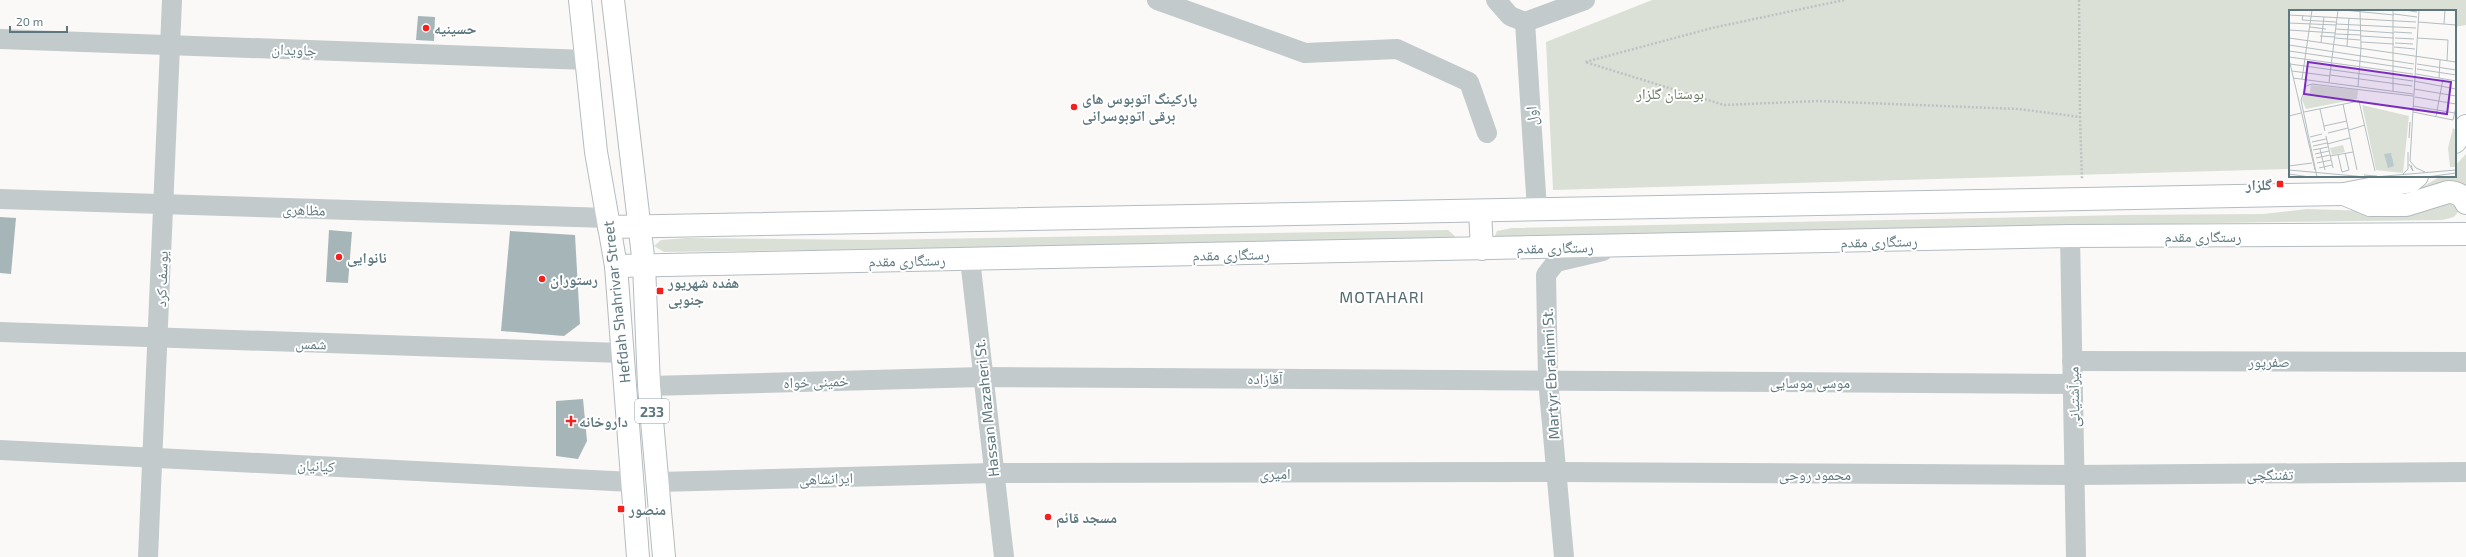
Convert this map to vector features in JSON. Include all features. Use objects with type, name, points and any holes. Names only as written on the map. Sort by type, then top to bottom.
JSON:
[{"type":"main road","name":"Hefdah Shahrivar Street","points":[[580,0],[588,60],[596,152],[616,266],[638,557]]},
{"type":"main road","name":"Hefdah Shahrivar Street","points":[[613,0],[644,265],[649,386],[664,557]]},
{"type":"main road","points":[[2456,141],[2466,126]]},
{"type":"main road","points":[[608,222],[639,226],[2344,194],[2410,181],[2416,177]]},
{"type":"main road","points":[[2344,194],[2370,205],[2406,205],[2448,192],[2454,192],[2460,195],[2466,203]]},
{"type":"main road","points":[[1480,211],[1482,248]]},
{"type":"main road","points":[[2371,235],[2459,223],[2466,214]]},
{"type":"main road","name":"رستگاری مقدم","points":[[616,266],[2070,236],[2466,234]]},
{"type":"street","name":"یوسف کرد","points":[[148,557],[151,456],[158,338],[172,0]]},
{"type":"street","points":[[1157,0],[1305,53],[1397,49],[1469,82],[1486,133]]},
{"type":"street","points":[[1496,0],[1510,16],[1525,22],[1585,0]]},
{"type":"street","name":"اول","points":[[1525,22],[1537,210]]},
{"type":"street","name":"جاویدان","points":[[0,39],[588,60]]},
{"type":"street","name":"مظاهری","points":[[0,199],[164,204],[608,222]]},
{"type":"street","name":"میرآشتیانی","points":[[2070,236],[2076,557]]},
{"type":"street","name":"Martyr Ebrahimi St.","points":[[1564,557],[1548,380],[1546,275],[1549,268],[1556,262],[1622,246]]},
{"type":"street","name":"Hassan Mazaheri St.","points":[[970,259],[982,377],[1004,557]]},
{"type":"street","name":"شمس","points":[[0,332],[622,353]]},
{"type":"street","name":"صفرپور","points":[[2072,361],[2466,362]]},
{"type":"street","name":"آقازاده","points":[[982,377],[1548,380]]},
{"type":"street","name":"خمینی خواه","points":[[649,386],[982,377]]},
{"type":"street","name":"موسی موسایی","points":[[1548,380],[2073,384]]},
{"type":"street","name":"کیانیان","points":[[0,450],[151,456],[632,482]]},
{"type":"street","name":"امیری","points":[[993,473],[1557,472]]},
{"type":"street","name":"محمود روحی","points":[[1557,472],[2074,475]]},
{"type":"street","name":"تفننگچی","points":[[2074,475],[2466,472]]},
{"type":"street","name":"ایرانشاهی","points":[[658,482],[993,473]]},
{"type":"path","points":[[1844,0],[1712,28],[1586,62],[1724,105],[1817,100],[2018,109],[2080,117]]},
{"type":"path","points":[[2079,0],[2082,200]]},
{"type":"green space","name":"بوستان گلزار","points":[[1652,0],[2466,0],[2466,25],[2456,27],[2456,10],[2289,10],[2289,169],[1553,190],[1546,42]]},
{"type":"green space","points":[[2466,154],[2466,187],[2445,181],[2419,189],[2439,177],[2456,177],[2456,165]]},
{"type":"green space","points":[[2446,201],[2456,204],[2458,212],[2454,217],[2442,220],[2214,223],[1493,240],[1497,231],[1512,228],[2124,215],[2263,214],[2307,209],[2371,211]]},
{"type":"green space","points":[[1448,230],[1455,236],[1449,242],[664,252],[654,246],[661,240],[687,238],[869,240]]},
{"type":"building","name":"حسینیه","points":[[418,16],[435,17],[434,41],[416,40]]},
{"type":"building","points":[[0,217],[16,218],[11,274],[0,273]]},
{"type":"building","name":"نانوایی","points":[[329,230],[352,232],[348,283],[326,282]]},
{"type":"building","name":"رستوران","points":[[510,231],[575,235],[580,324],[564,336],[501,331]]},
{"type":"building","name":"داروخانه","points":[[583,399],[587,441],[578,459],[556,456],[556,401]]},
{"type":"place","name":"حسینیه","points":[[426,28]]},
{"type":"place","name":"پارکینگ اتوبوس های برقی اتوبوسرانی","points":[[1074,107]]},
{"type":"place","name":"گلزار","points":[[2280,184]]},
{"type":"place","name":"نانوایی","points":[[339,257]]},
{"type":"place","name":"رستوران","points":[[542,279]]},
{"type":"place","name":"هفده شهریور جنوبی","points":[[660,291]]},
{"type":"place","name":"داروخانه","points":[[571,421]]},
{"type":"place","name":"منصور","points":[[621,509]]},
{"type":"place","name":"مسجد قائم","points":[[1048,517]]},
{"type":"district","name":"MOTAHARI","points":[[1382,296]]}]
